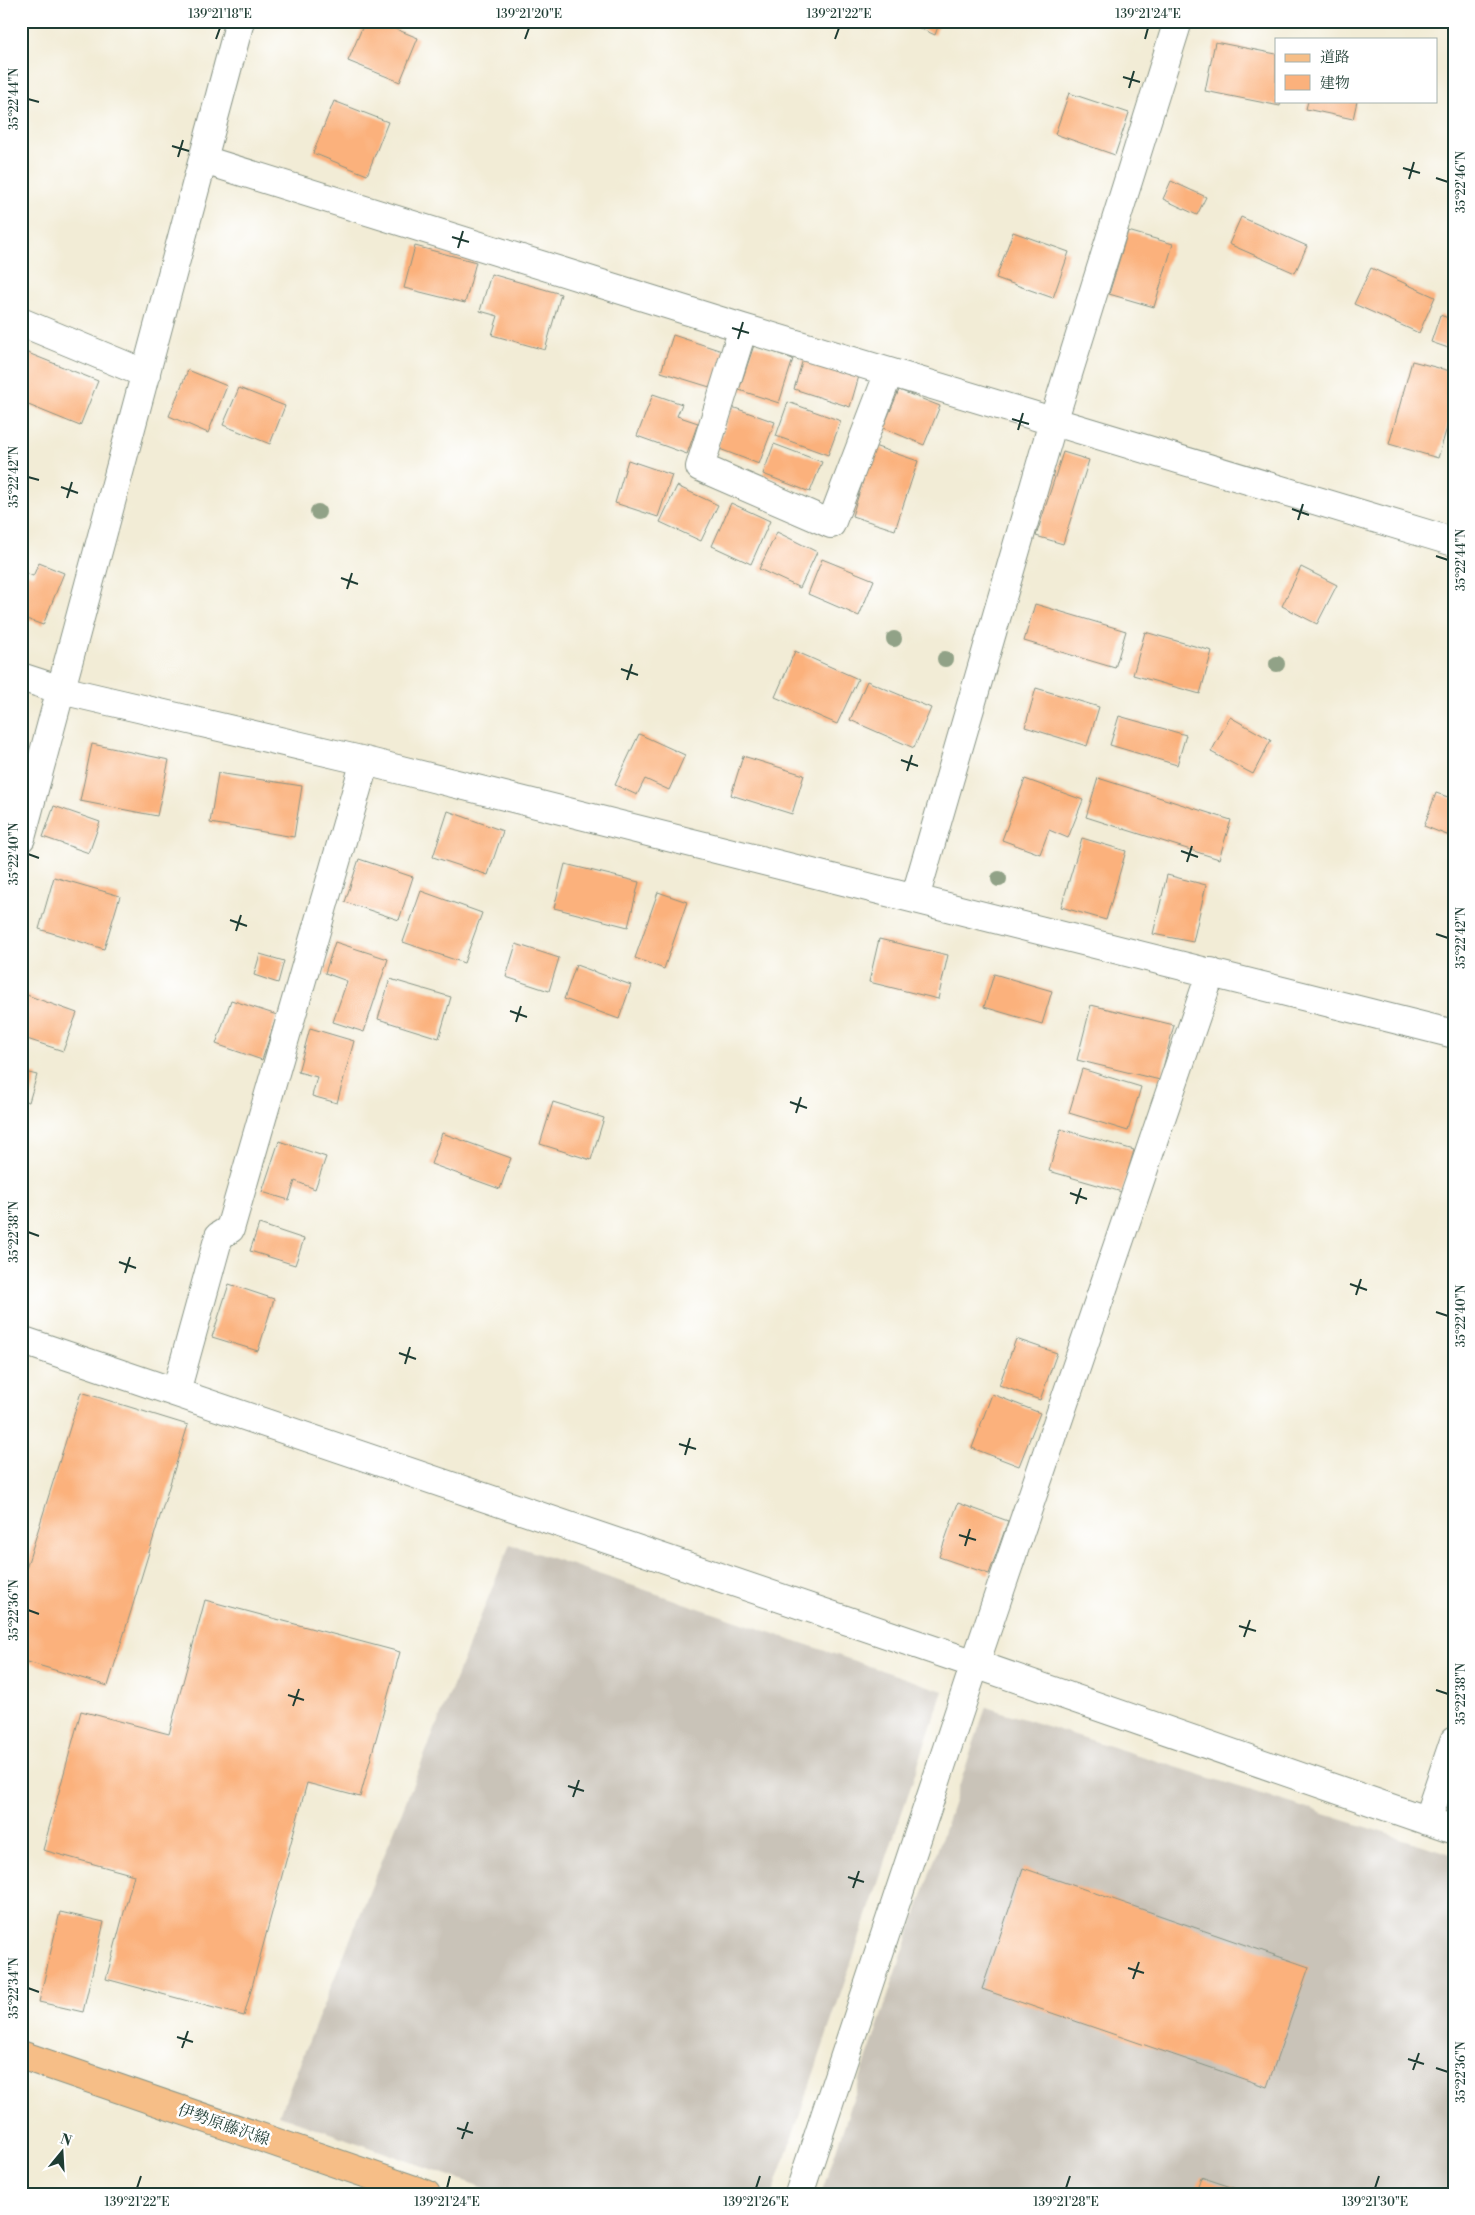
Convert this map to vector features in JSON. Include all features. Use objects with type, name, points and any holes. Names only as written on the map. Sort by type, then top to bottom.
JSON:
[{"type":"main road","name":"伊勢原藤沢線","points":[[21,2055],[426,2194]]},
{"type":"street","points":[[21,838],[240,21]]},
{"type":"street","points":[[915,898],[1053,422],[1178,21]]},
{"type":"street","points":[[204,160],[743,328],[1454,542]]},
{"type":"street","points":[[21,322],[146,374]]},
{"type":"street","points":[[743,328],[700,467],[831,524],[889,372]]},
{"type":"street","points":[[21,677],[61,690],[365,761],[1454,1034]]},
{"type":"street","points":[[176,1392],[219,1236],[230,1229],[365,761]]},
{"type":"street","points":[[799,2194],[975,1664],[1211,972]]},
{"type":"street","points":[[21,1340],[975,1664],[1454,1830]]},
{"type":"street","points":[[1427,1821],[1454,1741]]},
{"type":"shaded area","points":[[510,1544],[943,1691],[773,2194],[501,2194],[279,2115]]},
{"type":"shaded area","points":[[986,1707],[1454,1855],[1454,2194],[821,2194]]},
{"type":"building","points":[[365,21],[376,21],[418,38],[400,82],[348,61]]},
{"type":"building","points":[[904,21],[940,21],[935,35]]},
{"type":"building","points":[[1215,42],[1275,54],[1275,102],[1281,102],[1280,106],[1205,91]]},
{"type":"building","points":[[1069,93],[1129,113],[1115,155],[1055,134]]},
{"type":"building","points":[[334,101],[388,122],[367,175],[313,153]]},
{"type":"building","points":[[1308,102],[1357,102],[1353,119],[1306,109]]},
{"type":"building","points":[[1171,181],[1206,197],[1197,215],[1163,199]]},
{"type":"building","points":[[1241,217],[1307,246],[1295,273],[1229,244]]},
{"type":"building","points":[[1128,231],[1173,244],[1154,307],[1109,294]]},
{"type":"building","points":[[1013,232],[1069,252],[1053,298],[996,278]]},
{"type":"building","points":[[415,246],[476,262],[465,303],[404,288]]},
{"type":"building","points":[[1371,268],[1435,297],[1419,333],[1354,304]]},
{"type":"building","points":[[491,274],[561,294],[545,350],[492,335],[498,316],[480,311]]},
{"type":"building","points":[[1440,315],[1454,320],[1454,350],[1431,342]]},
{"type":"building","points":[[673,335],[725,352],[713,388],[661,372]]},
{"type":"building","points":[[754,345],[793,359],[779,403],[739,390]]},
{"type":"building","points":[[23,351],[98,381],[80,426],[21,402],[21,356]]},
{"type":"building","points":[[803,359],[859,376],[850,407],[794,389]]},
{"type":"building","points":[[1412,361],[1454,372],[1454,404],[1438,458],[1389,444]]},
{"type":"building","points":[[188,370],[227,386],[208,433],[169,416]]},
{"type":"building","points":[[239,388],[285,406],[270,444],[223,425]]},
{"type":"building","points":[[899,390],[940,406],[924,445],[883,428]]},
{"type":"building","points":[[653,394],[682,404],[677,416],[698,423],[687,454],[637,436]]},
{"type":"building","points":[[788,402],[841,421],[828,455],[776,436]]},
{"type":"building","points":[[732,407],[775,422],[759,464],[717,448]]},
{"type":"building","points":[[774,444],[822,462],[810,492],[763,474]]},
{"type":"building","points":[[874,446],[918,461],[895,530],[852,516]]},
{"type":"building","points":[[1063,452],[1089,460],[1063,544],[1036,536]]},
{"type":"building","points":[[628,460],[672,475],[658,517],[615,503]]},
{"type":"building","points":[[677,486],[718,505],[701,541],[660,522]]},
{"type":"building","points":[[731,503],[770,521],[751,564],[712,546]]},
{"type":"building","points":[[777,532],[817,552],[800,588],[759,569]]},
{"type":"building","points":[[822,559],[874,580],[859,616],[808,594]]},
{"type":"building","points":[[39,563],[64,573],[43,625],[21,617],[21,571],[33,576]]},
{"type":"building","points":[[1301,567],[1337,585],[1317,624],[1282,606]]},
{"type":"building","points":[[1035,604],[1126,631],[1115,668],[1024,641]]},
{"type":"building","points":[[1145,632],[1212,651],[1200,694],[1133,675]]},
{"type":"building","points":[[795,651],[858,679],[837,724],[775,697]]},
{"type":"building","points":[[867,681],[931,708],[914,748],[850,720]]},
{"type":"building","points":[[1036,688],[1099,707],[1087,746],[1025,727]]},
{"type":"building","points":[[1119,716],[1186,735],[1177,765],[1110,745]]},
{"type":"building","points":[[1230,717],[1271,740],[1253,774],[1211,752]]},
{"type":"building","points":[[639,734],[685,755],[669,790],[645,779],[637,795],[615,785]]},
{"type":"building","points":[[92,744],[169,760],[157,816],[80,801]]},
{"type":"building","points":[[743,756],[804,775],[792,814],[731,795]]},
{"type":"building","points":[[218,773],[302,786],[294,837],[210,823]]},
{"type":"building","points":[[1098,778],[1231,820],[1219,859],[1086,817]]},
{"type":"building","points":[[1025,779],[1083,800],[1068,838],[1049,830],[1040,854],[1002,840]]},
{"type":"building","points":[[1436,793],[1454,799],[1452,837],[1424,826]]},
{"type":"building","points":[[54,806],[100,822],[89,853],[43,837]]},
{"type":"building","points":[[448,811],[503,831],[488,875],[433,857]]},
{"type":"building","points":[[1082,838],[1126,851],[1106,920],[1061,907]]},
{"type":"building","points":[[359,859],[413,877],[399,920],[345,902]]},
{"type":"building","points":[[565,864],[639,882],[628,927],[554,908]]},
{"type":"building","points":[[1167,875],[1206,885],[1193,942],[1153,934]]},
{"type":"building","points":[[54,877],[120,896],[104,949],[39,929]]},
{"type":"building","points":[[421,891],[482,913],[464,963],[403,942]]},
{"type":"building","points":[[658,892],[687,902],[664,969],[635,958]]},
{"type":"building","points":[[879,939],[948,955],[938,999],[869,982]]},
{"type":"building","points":[[335,942],[388,959],[364,1032],[333,1022],[347,981],[325,973]]},
{"type":"building","points":[[516,944],[559,958],[549,991],[506,977]]},
{"type":"building","points":[[260,954],[284,961],[278,983],[254,975]]},
{"type":"building","points":[[576,965],[631,985],[619,1019],[564,999]]},
{"type":"building","points":[[994,974],[1052,991],[1042,1024],[984,1007]]},
{"type":"building","points":[[390,979],[451,997],[439,1038],[378,1019]]},
{"type":"building","points":[[24,994],[77,1013],[63,1051],[21,1037],[21,1003]]},
{"type":"building","points":[[231,1000],[277,1015],[262,1060],[216,1044]]},
{"type":"building","points":[[1091,1005],[1174,1025],[1160,1080],[1077,1060]]},
{"type":"building","points":[[310,1028],[354,1041],[337,1103],[312,1096],[317,1077],[298,1072]]},
{"type":"building","points":[[1082,1069],[1141,1087],[1128,1131],[1069,1113]]},
{"type":"building","points":[[21,1071],[37,1075],[29,1102],[21,1100]]},
{"type":"building","points":[[553,1102],[604,1118],[591,1160],[540,1144]]},
{"type":"building","points":[[1061,1129],[1134,1150],[1122,1192],[1049,1171]]},
{"type":"building","points":[[442,1133],[511,1158],[500,1189],[431,1164]]},
{"type":"building","points":[[279,1141],[326,1157],[315,1189],[295,1181],[289,1200],[262,1192]]},
{"type":"building","points":[[259,1224],[304,1239],[295,1265],[250,1251]]},
{"type":"building","points":[[229,1284],[274,1299],[258,1351],[212,1337]]},
{"type":"building","points":[[1016,1339],[1057,1353],[1040,1400],[999,1385]]},
{"type":"building","points":[[81,1392],[188,1425],[108,1686],[21,1660],[21,1585]]},
{"type":"building","points":[[992,1394],[1040,1413],[1019,1466],[972,1448]]},
{"type":"building","points":[[958,1503],[1008,1521],[989,1574],[939,1557]]},
{"type":"building","points":[[205,1600],[400,1652],[360,1797],[307,1783],[244,2016],[106,1979],[134,1875],[43,1850],[81,1711],[169,1734]]},
{"type":"building","points":[[1023,1868],[1309,1967],[1267,2087],[982,1989]]},
{"type":"building","points":[[60,1912],[104,1922],[83,2012],[39,2002]]},
{"type":"building","points":[[1201,2177],[1249,2193],[1249,2194],[1195,2194]]}]
